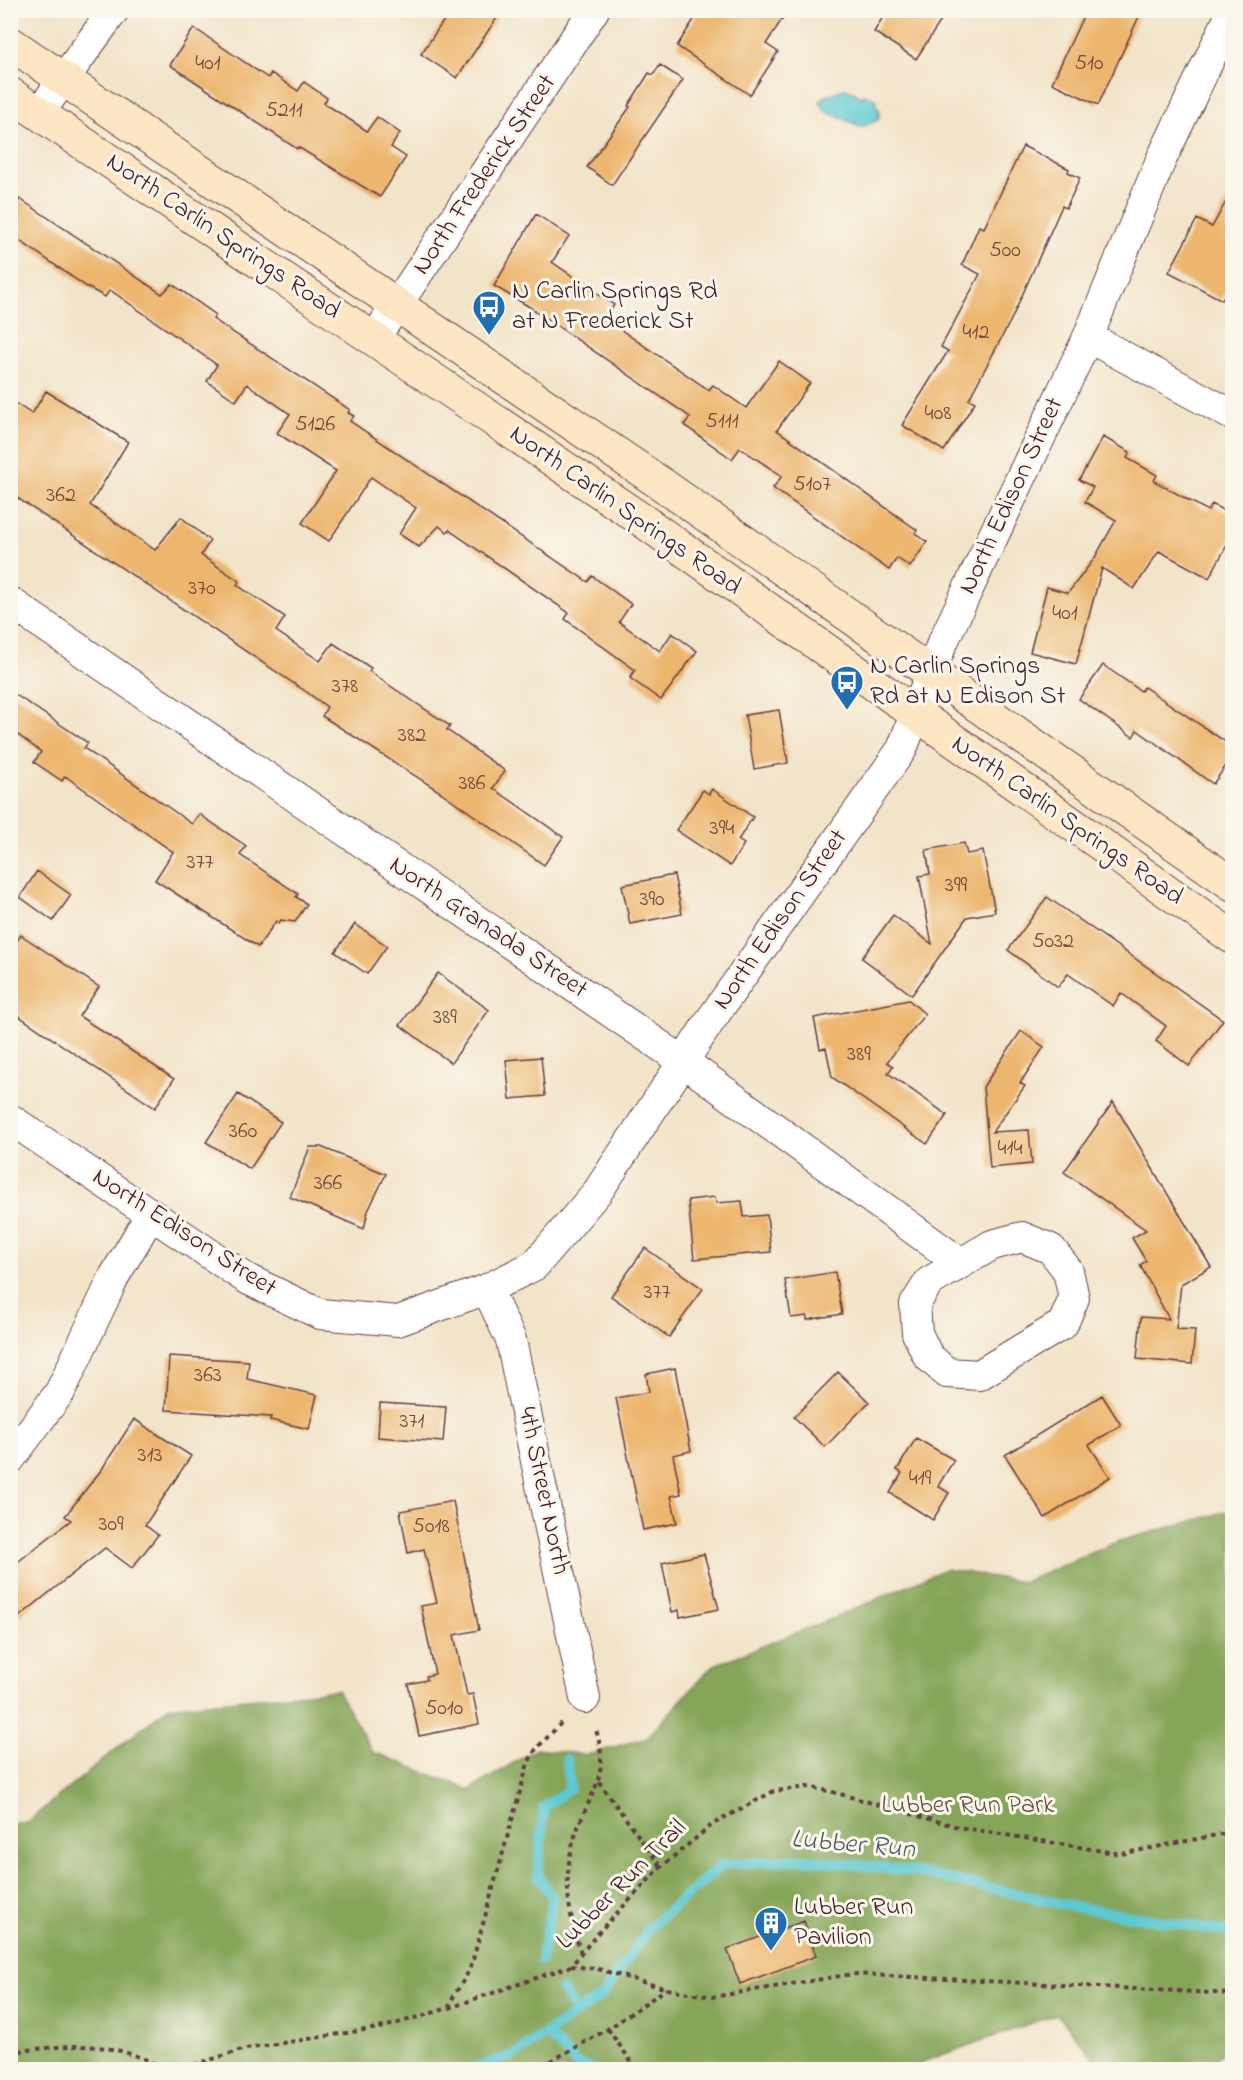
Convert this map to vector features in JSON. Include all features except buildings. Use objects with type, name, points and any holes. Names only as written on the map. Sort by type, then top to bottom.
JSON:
[{"type":"main road","name":"North Carlin Springs Road","points":[[10,43],[399,303],[1233,884]]},
{"type":"main road","name":"North Carlin Springs Road","points":[[10,94],[639,518],[1233,938]]},
{"type":"street","points":[[39,113],[114,10]]},
{"type":"street","name":"North Frederick Street","points":[[374,339],[594,10]]},
{"type":"street","name":"North Edison Street","points":[[10,1119],[248,1279],[320,1314],[398,1321],[487,1289],[535,1265],[598,1191],[684,1062],[902,749],[930,673],[1088,337],[1161,160],[1233,12]]},
{"type":"street","points":[[1088,337],[1233,415]]},
{"type":"street","name":"North Granada Street","points":[[10,602],[684,1062],[960,1263]]},
{"type":"street","points":[[10,1459],[60,1392],[115,1275],[151,1214]]},
{"type":"street","points":[[1022,1237],[1052,1249],[1068,1271],[1074,1298],[1063,1324],[979,1375],[947,1373],[928,1356],[917,1333],[915,1304],[929,1282],[960,1263],[992,1245],[1022,1237]]},
{"type":"street","name":"4th Street North","points":[[487,1289],[512,1340],[585,1698]]},
{"type":"path","points":[[448,2008],[452,1997],[465,1982],[472,1963],[528,1762],[536,1749],[585,1698],[602,1745],[599,1782],[575,1836],[567,1874],[571,1921],[581,1954]]},
{"type":"path","points":[[599,1782],[661,1867]]},
{"type":"path","name":"Lubber Run Trail","points":[[177,2070],[245,2049],[384,2027],[571,1966],[661,1867],[713,1824],[774,1791],[807,1787],[882,1804],[958,1827],[1121,1854],[1233,1832]]},
{"type":"path","points":[[571,1966],[598,1969],[667,1989],[712,1997],[852,1974],[1233,1994]]},
{"type":"path","points":[[535,2070],[608,2029],[667,1989]]},
{"type":"path","points":[[608,2029],[637,2070]]},
{"type":"path","points":[[10,2052],[96,2044],[132,2053],[166,2070]]},
{"type":"green space","name":"Lubber Run Park","points":[[1232,1510],[1232,2046],[1202,2069],[1103,2069],[1057,2014],[925,2061],[914,2069],[11,2070],[11,1824],[27,1822],[168,1707],[337,1690],[373,1752],[470,1790],[536,1749],[588,1755],[648,1737],[712,1666],[834,1618],[945,1569],[1023,1582],[1119,1541]]},
{"type":"water","points":[[846,88],[863,98],[864,94],[877,100],[875,104],[880,111],[878,120],[862,127],[825,111],[820,102],[824,97]]},
{"type":"waterway","points":[[541,1960],[553,1898],[538,1876],[544,1807],[570,1789],[567,1760]]},
{"type":"waterway","name":"Lubber Run","points":[[471,2070],[514,2055],[602,1996],[650,1927],[722,1865],[805,1859],[916,1872],[1071,1906],[1232,1933]]},
{"type":"waterway","points":[[562,1990],[577,2013]]},
{"type":"waterway","points":[[546,2033],[577,2064],[593,2070]]},
{"type":"place","name":"N Carlin Springs Rd at N Frederick St","points":[[489,336]]},
{"type":"place","name":"N Carlin Springs Rd at N Edison St","points":[[847,711]]},
{"type":"place","name":"Lubber Run Pavilion","points":[[771,1952]]}]
